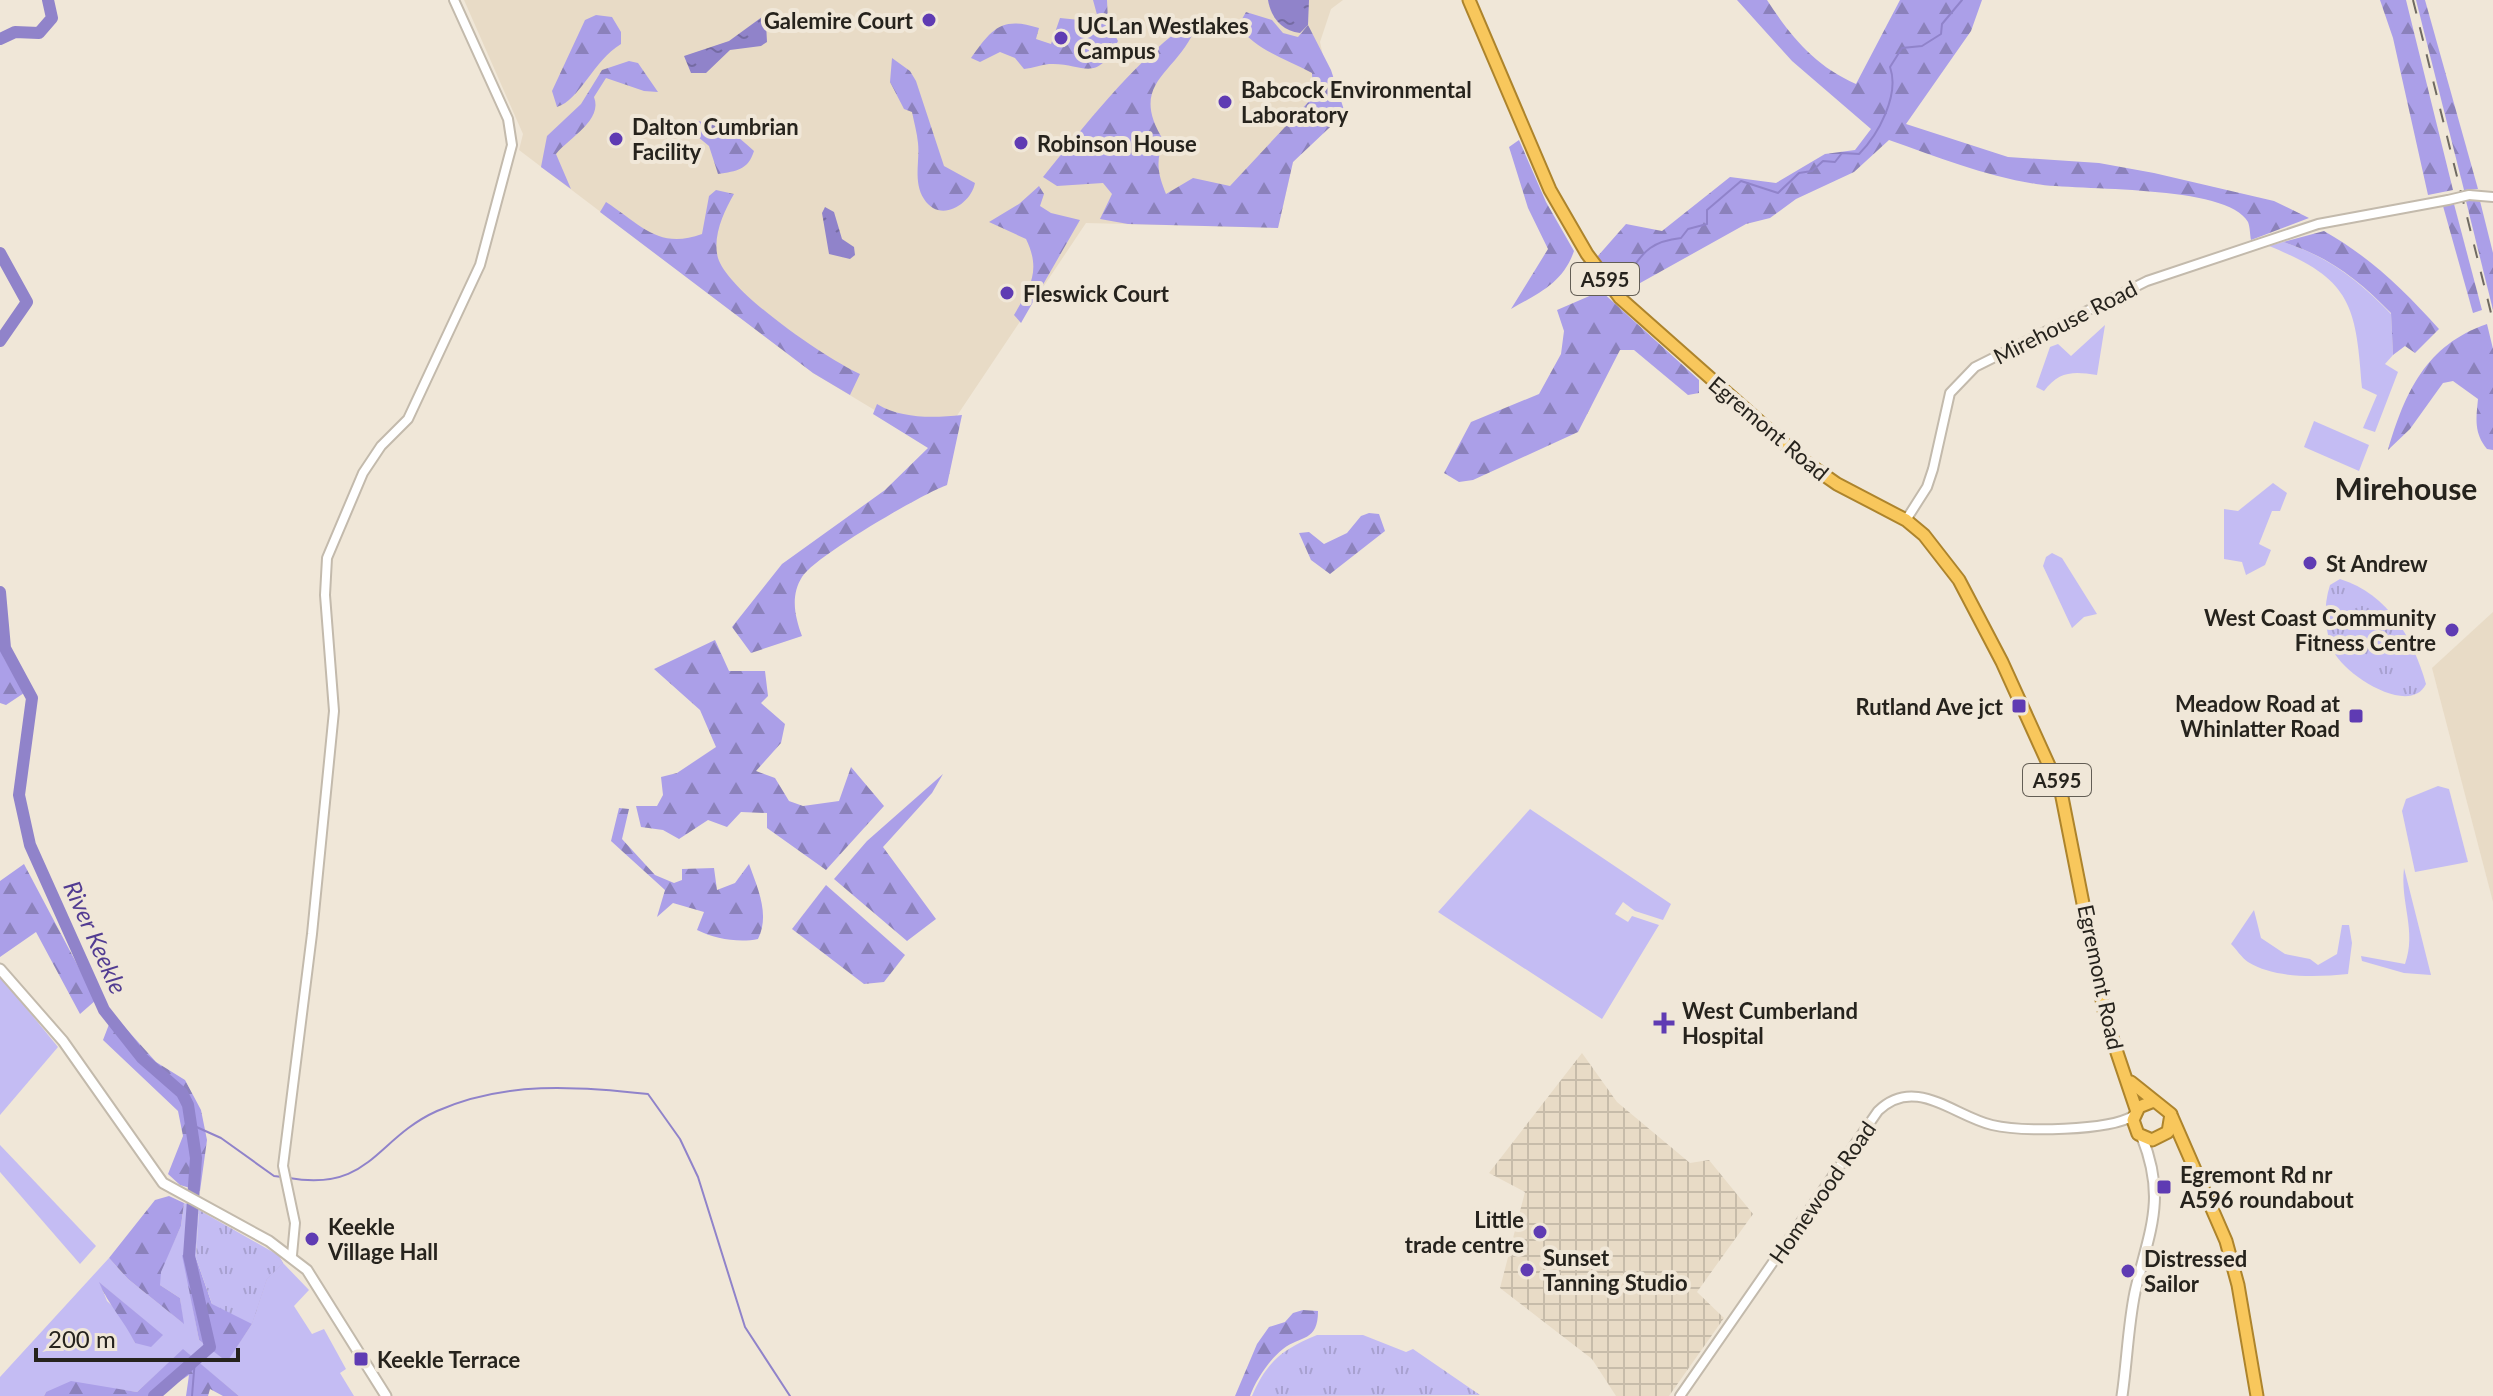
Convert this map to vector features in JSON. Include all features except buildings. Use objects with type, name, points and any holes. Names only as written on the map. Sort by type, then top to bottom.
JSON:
[{"type":"highway","name":"Egremont Road","points":[[1469,0],[1550,190],[1587,254],[1620,298],[1804,461],[1837,484],[1906,520],[1934,545],[1959,580],[2055,775],[2071,830],[2106,1020],[2126,1075]]},
{"type":"highway","name":"A595","points":[[2126,1075],[2154,1101],[2164,1105],[2172,1117],[2226,1241],[2238,1285],[2257,1396]]},
{"type":"highway","name":"A595","points":[[2126,1075],[2140,1136]]},
{"type":"highway","points":[[2135,1113],[2154,1101]]},
{"type":"highway","points":[[2140,1136],[2163,1137],[2172,1117]]},
{"type":"highway","name":"A595","points":[[2163,1137],[2189,1155]]},
{"type":"main road","points":[[0,969],[63,1041],[152,1172],[183,1195],[292,1255],[317,1282],[386,1396]]},
{"type":"main road","points":[[2140,1136],[2153,1164]]},
{"type":"main road","points":[[2122,1396],[2135,1291],[2156,1208],[2153,1150],[2163,1137]]},
{"type":"street","points":[[292,1255],[295,1223],[283,1166],[312,934],[334,711],[325,595],[327,558],[363,473],[381,446],[408,419],[480,265],[512,145],[508,119],[454,0]]},
{"type":"street","name":"Mirehouse Road","points":[[1906,520],[1927,487],[1950,393],[1975,367],[2136,285],[2284,235],[2318,224],[2469,195],[2493,197]]},
{"type":"street","name":"Homewood Road","points":[[1680,1396],[1878,1111],[1888,1102],[1919,1095],[1978,1121],[2007,1128],[2113,1124]]},
{"type":"street","points":[[2113,1124],[2135,1113]]},
{"type":"street","points":[[2113,1124],[2140,1136]]},
{"type":"shaded area","points":[[464,0],[1343,0],[1331,9],[1320,42],[1336,116],[1293,162],[1278,228],[1086,223],[936,447],[813,373],[519,150],[523,134]]},
{"type":"shaded area","points":[[2493,612],[2493,902],[2432,668]]},
{"type":"shaded area","points":[[1582,1053],[1617,1102],[1690,1163],[1709,1160],[1753,1214],[1697,1292],[1724,1318],[1669,1396],[1616,1396],[1592,1359],[1500,1288],[1525,1192],[1489,1173]]},
{"type":"green space","points":[[1093,0],[1107,0],[1108,22],[1118,41],[1110,55],[1095,68],[1049,64],[1024,69],[1015,58],[1000,52],[980,62],[971,58],[992,32],[1007,24],[1039,28],[1036,39],[1051,44],[1060,18],[1099,22]]},
{"type":"green space","points":[[1737,0],[1767,0],[1805,49],[1841,77],[1856,84],[1900,0],[1982,0],[1971,31],[1906,124],[2008,157],[2099,163],[2154,173],[2274,201],[2309,218],[2251,240],[2248,222],[2235,210],[2212,201],[2150,191],[2017,181],[1889,140],[1854,172],[1796,199],[1770,218],[1746,224],[1624,292],[1597,257],[1626,224],[1662,231],[1730,177],[1776,183],[1825,154],[1855,150],[1871,129],[1792,61]]},
{"type":"green space","points":[[2380,0],[2406,0],[2453,190],[2428,195],[2393,38]]},
{"type":"green space","points":[[2416,0],[2425,0],[2478,189],[2464,190]]},
{"type":"green space","points":[[1246,12],[1272,20],[1283,33],[1298,37],[1308,25],[1331,70],[1345,113],[1293,162],[1278,228],[1128,224],[1100,219],[1112,194],[1103,183],[1057,186],[1043,177],[1127,78],[1164,42],[1184,26],[1190,26],[1194,31],[1186,46],[1152,92],[1154,121],[1164,141],[1159,161],[1161,180],[1166,194],[1193,178],[1230,186],[1313,97],[1312,73],[1263,48],[1238,26]]},
{"type":"green space","points":[[596,15],[612,17],[621,32],[621,44],[602,60],[573,97],[557,107],[552,91],[585,20]]},
{"type":"green space","points":[[892,58],[910,71],[916,81],[944,166],[975,183],[968,198],[954,208],[938,210],[924,199],[921,192],[912,112],[904,109],[890,82]]},
{"type":"green space","points":[[629,61],[638,63],[658,92],[644,91],[606,78],[594,97],[596,105],[590,121],[556,154],[571,189],[541,167],[547,136],[581,104],[602,70]]},
{"type":"green space","points":[[697,121],[714,125],[741,139],[754,151],[749,162],[736,170],[718,174],[709,146],[692,132]]},
{"type":"green space","points":[[1519,140],[1546,202],[1574,251],[1557,279],[1511,309],[1548,249],[1528,208],[1509,147]]},
{"type":"green space","points":[[1039,186],[1044,194],[1040,206],[1051,213],[1080,220],[1021,323],[1014,315],[1032,278],[1030,250],[1026,239],[989,222],[1019,204]]},
{"type":"green space","points":[[716,190],[734,194],[723,216],[717,242],[718,258],[726,272],[740,289],[781,324],[860,374],[850,395],[813,373],[600,212],[606,202],[651,233],[674,239],[687,238],[702,234],[709,196]]},
{"type":"green space","points":[[2466,201],[2480,201],[2493,253],[2493,310]]},
{"type":"green space","points":[[2454,204],[2482,310],[2473,313],[2443,206]]},
{"type":"green space","points":[[2324,231],[2386,275],[2439,329],[2415,353],[2405,346],[2393,355],[2391,313],[2367,290],[2329,262],[2283,242]]},
{"type":"green space","points":[[2283,242],[2342,271],[2391,314],[2393,355],[2385,364],[2398,372],[2375,432],[2363,428],[2377,395],[2362,388],[2352,315],[2344,298],[2333,283],[2317,270],[2269,246]]},
{"type":"green space","points":[[1601,291],[1699,380],[1699,393],[1688,395],[1634,350],[1620,350],[1578,432],[1473,480],[1459,482],[1444,473],[1471,422],[1539,394],[1561,354],[1564,331],[1557,310]]},
{"type":"green space","points":[[2487,324],[2493,349],[2493,450],[2487,449],[2478,431],[2478,399],[2453,381],[2443,383],[2410,429],[2388,450],[2402,409],[2421,373],[2448,344]]},
{"type":"green space","points":[[2105,325],[2097,375],[2067,374],[2044,391],[2036,387],[2050,347],[2058,344],[2071,356]]},
{"type":"green space","points":[[877,404],[907,415],[962,415],[947,485],[870,526],[811,567],[798,584],[795,599],[802,636],[751,653],[732,627],[782,564],[885,490],[928,448],[873,414]]},
{"type":"green space","points":[[2314,421],[2369,445],[2359,471],[2304,447]]},
{"type":"green space","points":[[2273,483],[2287,493],[2280,511],[2272,511],[2259,544],[2271,550],[2265,565],[2246,575],[2242,562],[2224,559],[2224,509],[2238,511]]},
{"type":"green space","points":[[1379,514],[1385,531],[1330,574],[1311,560],[1299,533],[1309,532],[1324,544],[1347,533],[1361,516]]},
{"type":"green space","points":[[2052,553],[2062,558],[2097,614],[2084,617],[2072,628],[2043,566],[2046,557]]},
{"type":"green space","points":[[2340,579],[2372,595],[2396,620],[2421,667],[2426,684],[2418,693],[2406,696],[2378,689],[2340,661],[2328,636],[2326,602],[2330,585]]},
{"type":"green space","points":[[715,640],[729,671],[765,671],[768,696],[761,703],[785,724],[781,743],[756,771],[775,778],[789,801],[803,806],[839,801],[851,767],[884,806],[826,870],[767,828],[767,813],[741,812],[727,827],[708,820],[679,839],[663,830],[641,827],[636,806],[657,806],[663,795],[661,777],[677,773],[716,747],[700,710],[654,669]]},
{"type":"green space","points":[[0,642],[4,658],[24,693],[6,705],[0,703]]},
{"type":"green space","points":[[943,774],[932,793],[883,847],[936,919],[907,941],[834,879],[867,841]]},
{"type":"green space","points":[[2438,786],[2449,789],[2468,862],[2415,872],[2402,811],[2406,799]]},
{"type":"green space","points":[[619,808],[629,809],[622,839],[655,875],[674,883],[682,880],[682,869],[714,868],[717,890],[735,883],[749,864],[763,911],[758,939],[735,940],[704,933],[697,930],[704,912],[673,903],[657,917],[665,890],[611,841]]},
{"type":"green space","points":[[1530,809],[1671,904],[1663,920],[1635,911],[1623,902],[1615,914],[1628,922],[1632,916],[1659,925],[1602,1019],[1438,912]]},
{"type":"green space","points":[[24,864],[96,1000],[80,1014],[36,932],[0,957],[0,881]]},
{"type":"green space","points":[[2404,868],[2431,975],[2404,973],[2362,961],[2361,956],[2405,964],[2409,928]]},
{"type":"green space","points":[[826,885],[905,955],[884,982],[864,984],[792,929]]},
{"type":"green space","points":[[2254,910],[2261,938],[2285,954],[2310,959],[2318,965],[2337,954],[2342,925],[2349,925],[2352,943],[2348,974],[2284,974],[2248,962],[2231,944]]},
{"type":"green space","points":[[0,976],[58,1047],[0,1115]]},
{"type":"green space","points":[[113,1014],[156,1062],[185,1080],[201,1110],[207,1140],[200,1191],[180,1185],[168,1174],[183,1136],[178,1111],[103,1040]]},
{"type":"green space","points":[[0,1145],[96,1246],[80,1264],[0,1172]]},
{"type":"green space","points":[[169,1196],[184,1203],[181,1226],[161,1272],[160,1285],[180,1298],[184,1324],[128,1279],[109,1258],[155,1200]]},
{"type":"green space","points":[[184,1203],[199,1208],[196,1258],[183,1255],[199,1340],[227,1361],[252,1324],[267,1279],[283,1263],[309,1290],[294,1306],[312,1334],[324,1329],[346,1369],[340,1373],[354,1396],[239,1396],[183,1350],[137,1392],[108,1388],[46,1392],[44,1396],[0,1396],[0,1377],[109,1258],[128,1279],[183,1323],[180,1298],[160,1285],[160,1272],[181,1226]],"holes":[[[100,1283],[162,1335],[135,1343],[123,1316],[107,1301]]]},
{"type":"green space","points":[[199,1210],[278,1255],[283,1263],[267,1279],[252,1324],[212,1304],[196,1258]]},
{"type":"green space","points":[[182,1255],[196,1258],[212,1304],[278,1255],[283,1263],[267,1279],[252,1324],[227,1362],[199,1340]]},
{"type":"green space","points":[[99,1282],[163,1335],[151,1347],[135,1343]]},
{"type":"green space","points":[[1318,1311],[1312,1333],[1278,1354],[1250,1396],[1235,1396],[1257,1344],[1269,1327],[1285,1322],[1293,1313]]},
{"type":"green space","points":[[1317,1335],[1363,1335],[1406,1352],[1413,1349],[1480,1395],[1252,1396],[1277,1358]]},
{"type":"green space","points":[[183,1349],[239,1396],[223,1396],[210,1389],[208,1396],[186,1396],[189,1375],[157,1396],[44,1396],[46,1392],[71,1381],[137,1392]]},
{"type":"water","points":[[1268,0],[1309,0],[1308,25],[1300,33],[1283,26],[1275,18]]},
{"type":"water","points":[[762,17],[766,23],[767,42],[761,46],[730,50],[706,73],[691,73],[684,56],[729,41]]},
{"type":"water","points":[[825,207],[834,212],[842,239],[854,247],[855,255],[850,259],[829,254],[822,213]]},
{"type":"waterway","name":"River Keekle","points":[[0,39],[15,32],[39,33],[52,18],[48,0]]},
{"type":"waterway","points":[[1630,273],[1650,248],[1681,238],[1688,229],[1707,224],[1707,210],[1741,181],[1778,193],[1799,173],[1812,171],[1823,161],[1835,162],[1842,153],[1859,154],[1880,126],[1890,102],[1890,67],[1902,48],[1922,46],[1941,34],[1942,24],[1962,0]]},
{"type":"waterway","name":"River Keekle","points":[[0,253],[27,302],[0,341]]},
{"type":"waterway","name":"River Keekle","points":[[0,592],[5,648],[32,698],[19,795],[30,845],[104,1010],[142,1058],[182,1093],[188,1105],[196,1158],[189,1256],[210,1347],[154,1396]]},
{"type":"waterway","points":[[289,1178],[316,1180],[338,1177],[356,1170],[416,1122],[462,1101],[514,1090],[541,1088],[648,1094],[680,1139],[698,1177],[745,1327],[790,1396]]},
{"type":"waterway","points":[[192,1125],[221,1138],[274,1176],[282,1177]]},
{"type":"waterway","points":[[192,1396],[195,1359]]},
{"type":"railway","points":[[2413,0],[2493,321]]},
{"type":"place","name":"Galemire Court","points":[[929,20]]},
{"type":"place","name":"UCLan Westlakes Campus","points":[[1061,38]]},
{"type":"place","name":"Babcock Environmental Laboratory","points":[[1225,102]]},
{"type":"place","name":"Dalton Cumbrian Facility","points":[[616,139]]},
{"type":"place","name":"Robinson House","points":[[1021,143]]},
{"type":"place","name":"Fleswick Court","points":[[1007,293]]},
{"type":"place","name":"St Andrew","points":[[2310,563]]},
{"type":"place","name":"West Coast Community Fitness Centre","points":[[2452,630]]},
{"type":"place","name":"Rutland Ave jct","points":[[2019,706]]},
{"type":"place","name":"Meadow Road at Whinlatter Road","points":[[2356,716]]},
{"type":"place","name":"West Cumberland Hospital","points":[[1664,1023]]},
{"type":"place","name":"Egremont Rd nr A596 roundabout","points":[[2164,1187]]},
{"type":"place","name":"Little trade centre","points":[[1540,1232]]},
{"type":"place","name":"Keekle Village Hall","points":[[312,1239]]},
{"type":"place","name":"Sunset Tanning Studio","points":[[1527,1270]]},
{"type":"place","name":"Distressed Sailor","points":[[2128,1271]]},
{"type":"place","name":"Keekle Terrace","points":[[361,1359]]},
{"type":"district","name":"Mirehouse","points":[[2406,488]]}]
